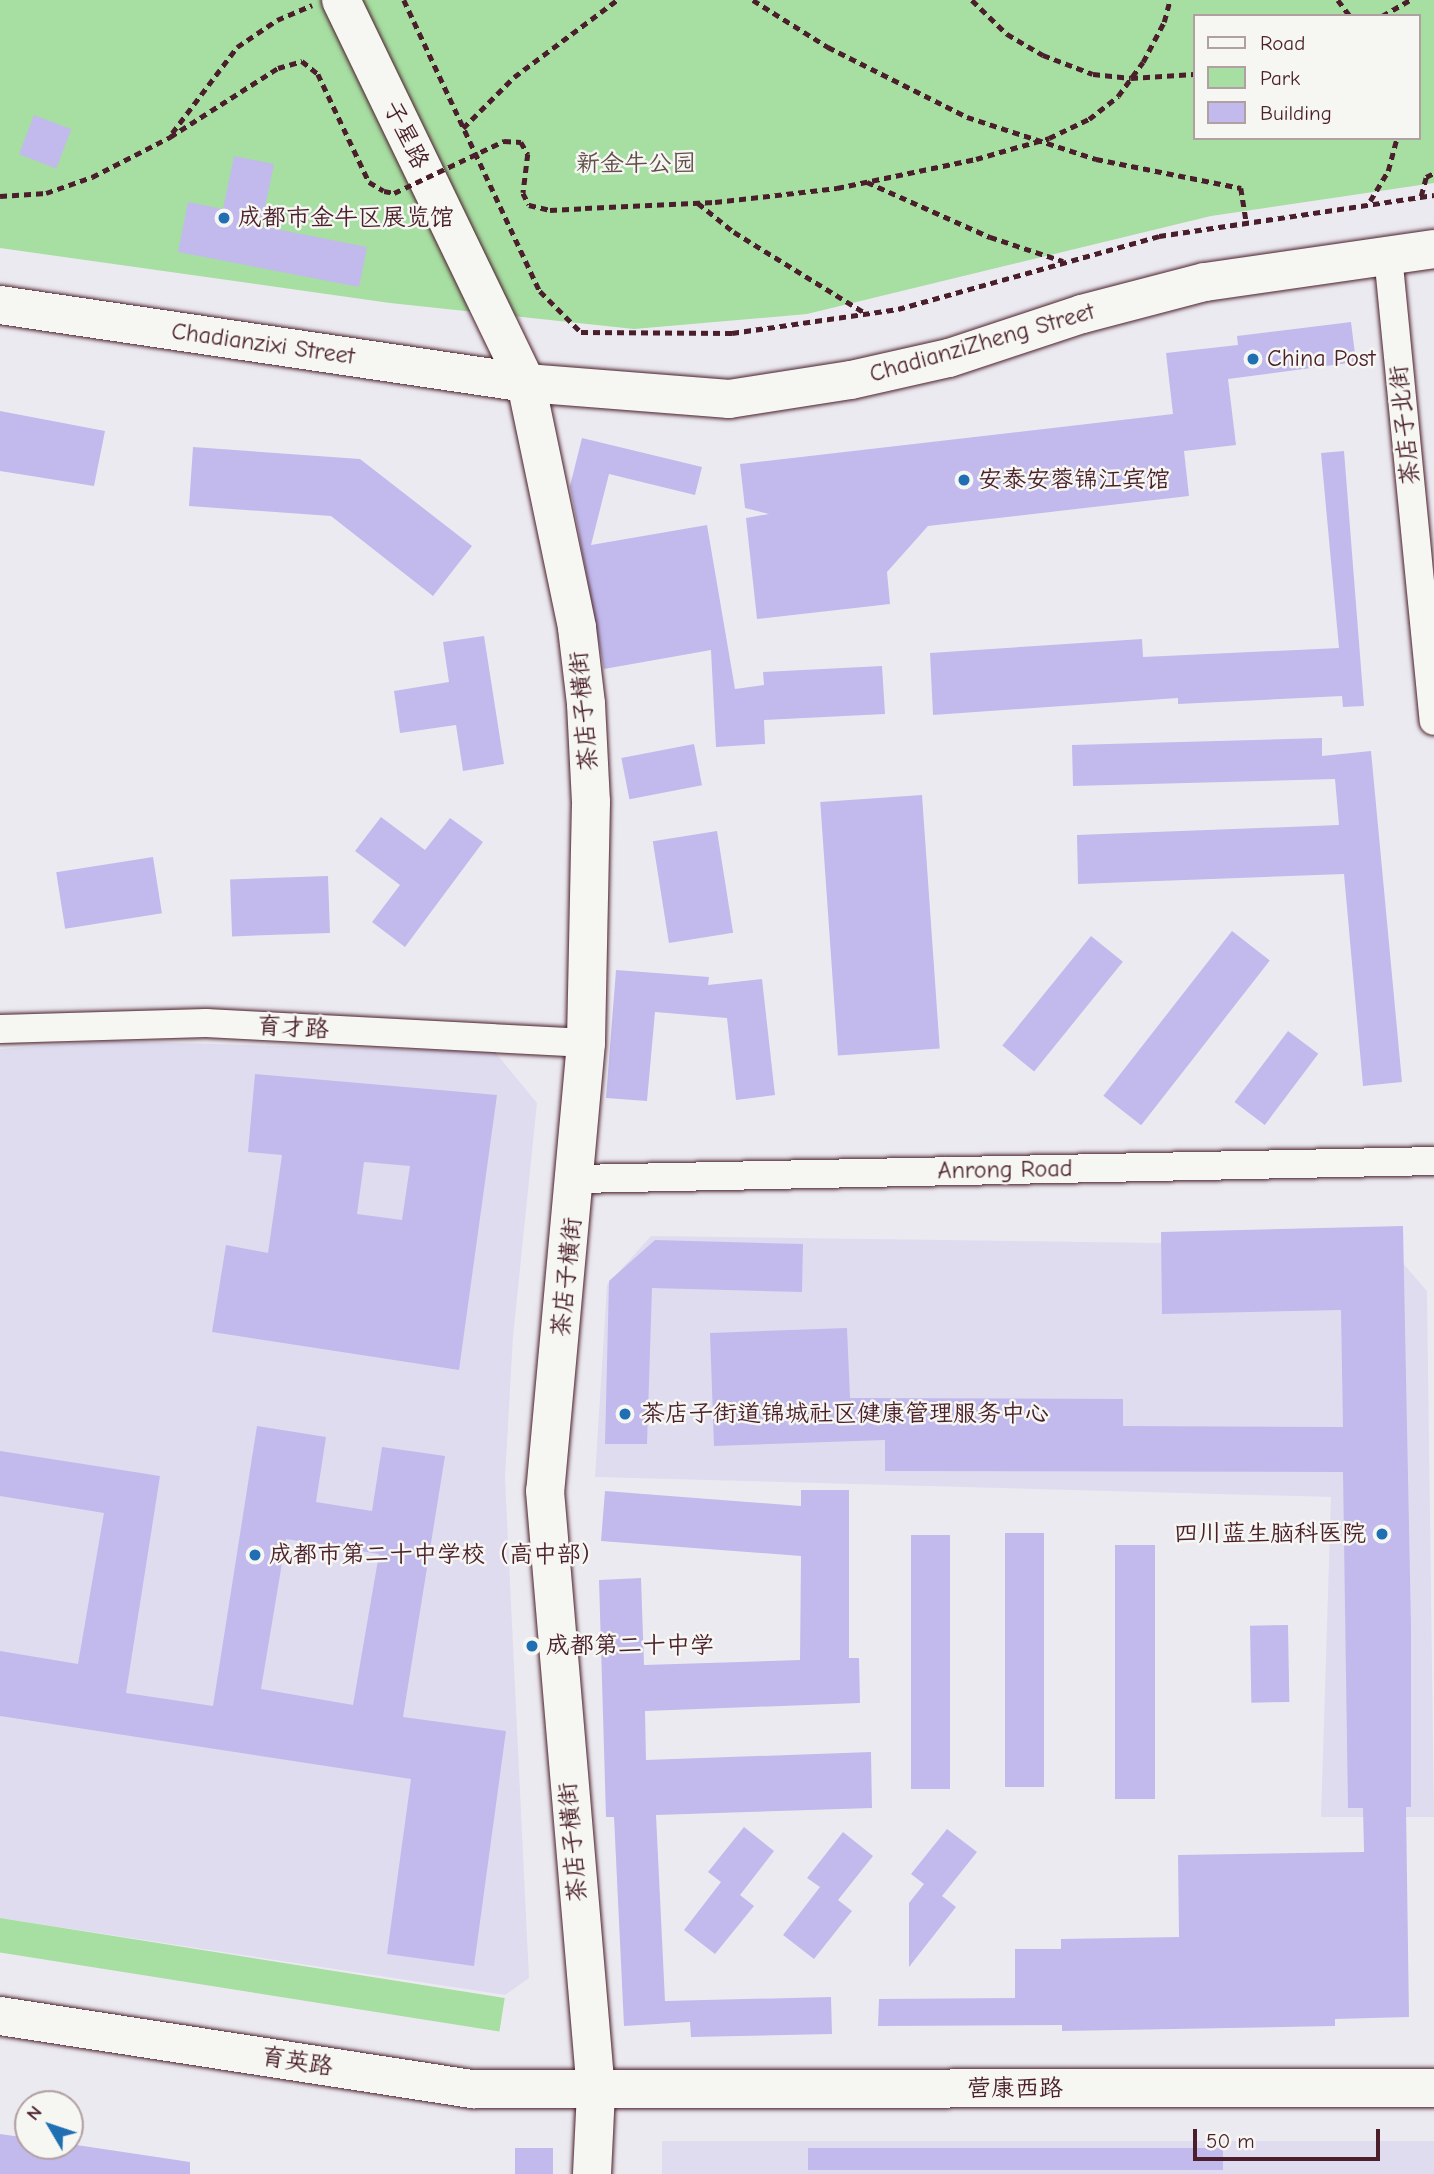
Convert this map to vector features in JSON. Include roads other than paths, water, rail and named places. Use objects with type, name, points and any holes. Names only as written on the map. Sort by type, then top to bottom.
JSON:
[{"type":"street","name":"子星路","points":[[341,0],[526,383]]},
{"type":"street","name":"ChadianziZheng Street","points":[[526,383],[729,400],[851,380],[949,358],[1082,314],[1205,282],[1434,249]]},
{"type":"street","name":"茶店子北街","points":[[1388,255],[1434,720]]},
{"type":"street","name":"Chadianzixi Street","points":[[0,305],[526,383]]},
{"type":"street","name":"茶店子横街","points":[[526,383],[577,628],[586,704],[591,802],[586,1043],[577,1179],[545,1491],[596,2092],[592,2174]]},
{"type":"street","name":"育才路","points":[[0,1029],[206,1023],[586,1043]]},
{"type":"street","name":"Anrong Road","points":[[577,1179],[1434,1161]]},
{"type":"street","name":"育英路","points":[[0,2016],[473,2090],[596,2092]]},
{"type":"street","name":"营康西路","points":[[596,2092],[1434,2088]]},
{"type":"place","name":"成都市金牛区展览馆","points":[[224,218]]},
{"type":"place","name":"China Post","points":[[1253,359]]},
{"type":"place","name":"安泰安蓉锦江宾馆","points":[[964,480]]},
{"type":"place","name":"茶店子街道锦城社区健康管理服务中心","points":[[625,1414]]},
{"type":"place","name":"四川蓝生脑科医院","points":[[1382,1534]]},
{"type":"place","name":"成都市第二十中学校（高中部）","points":[[255,1555]]},
{"type":"place","name":"成都第二十中学","points":[[532,1646]]},
{"type":"park label","name":"新金牛公园","points":[[636,164]]}]
